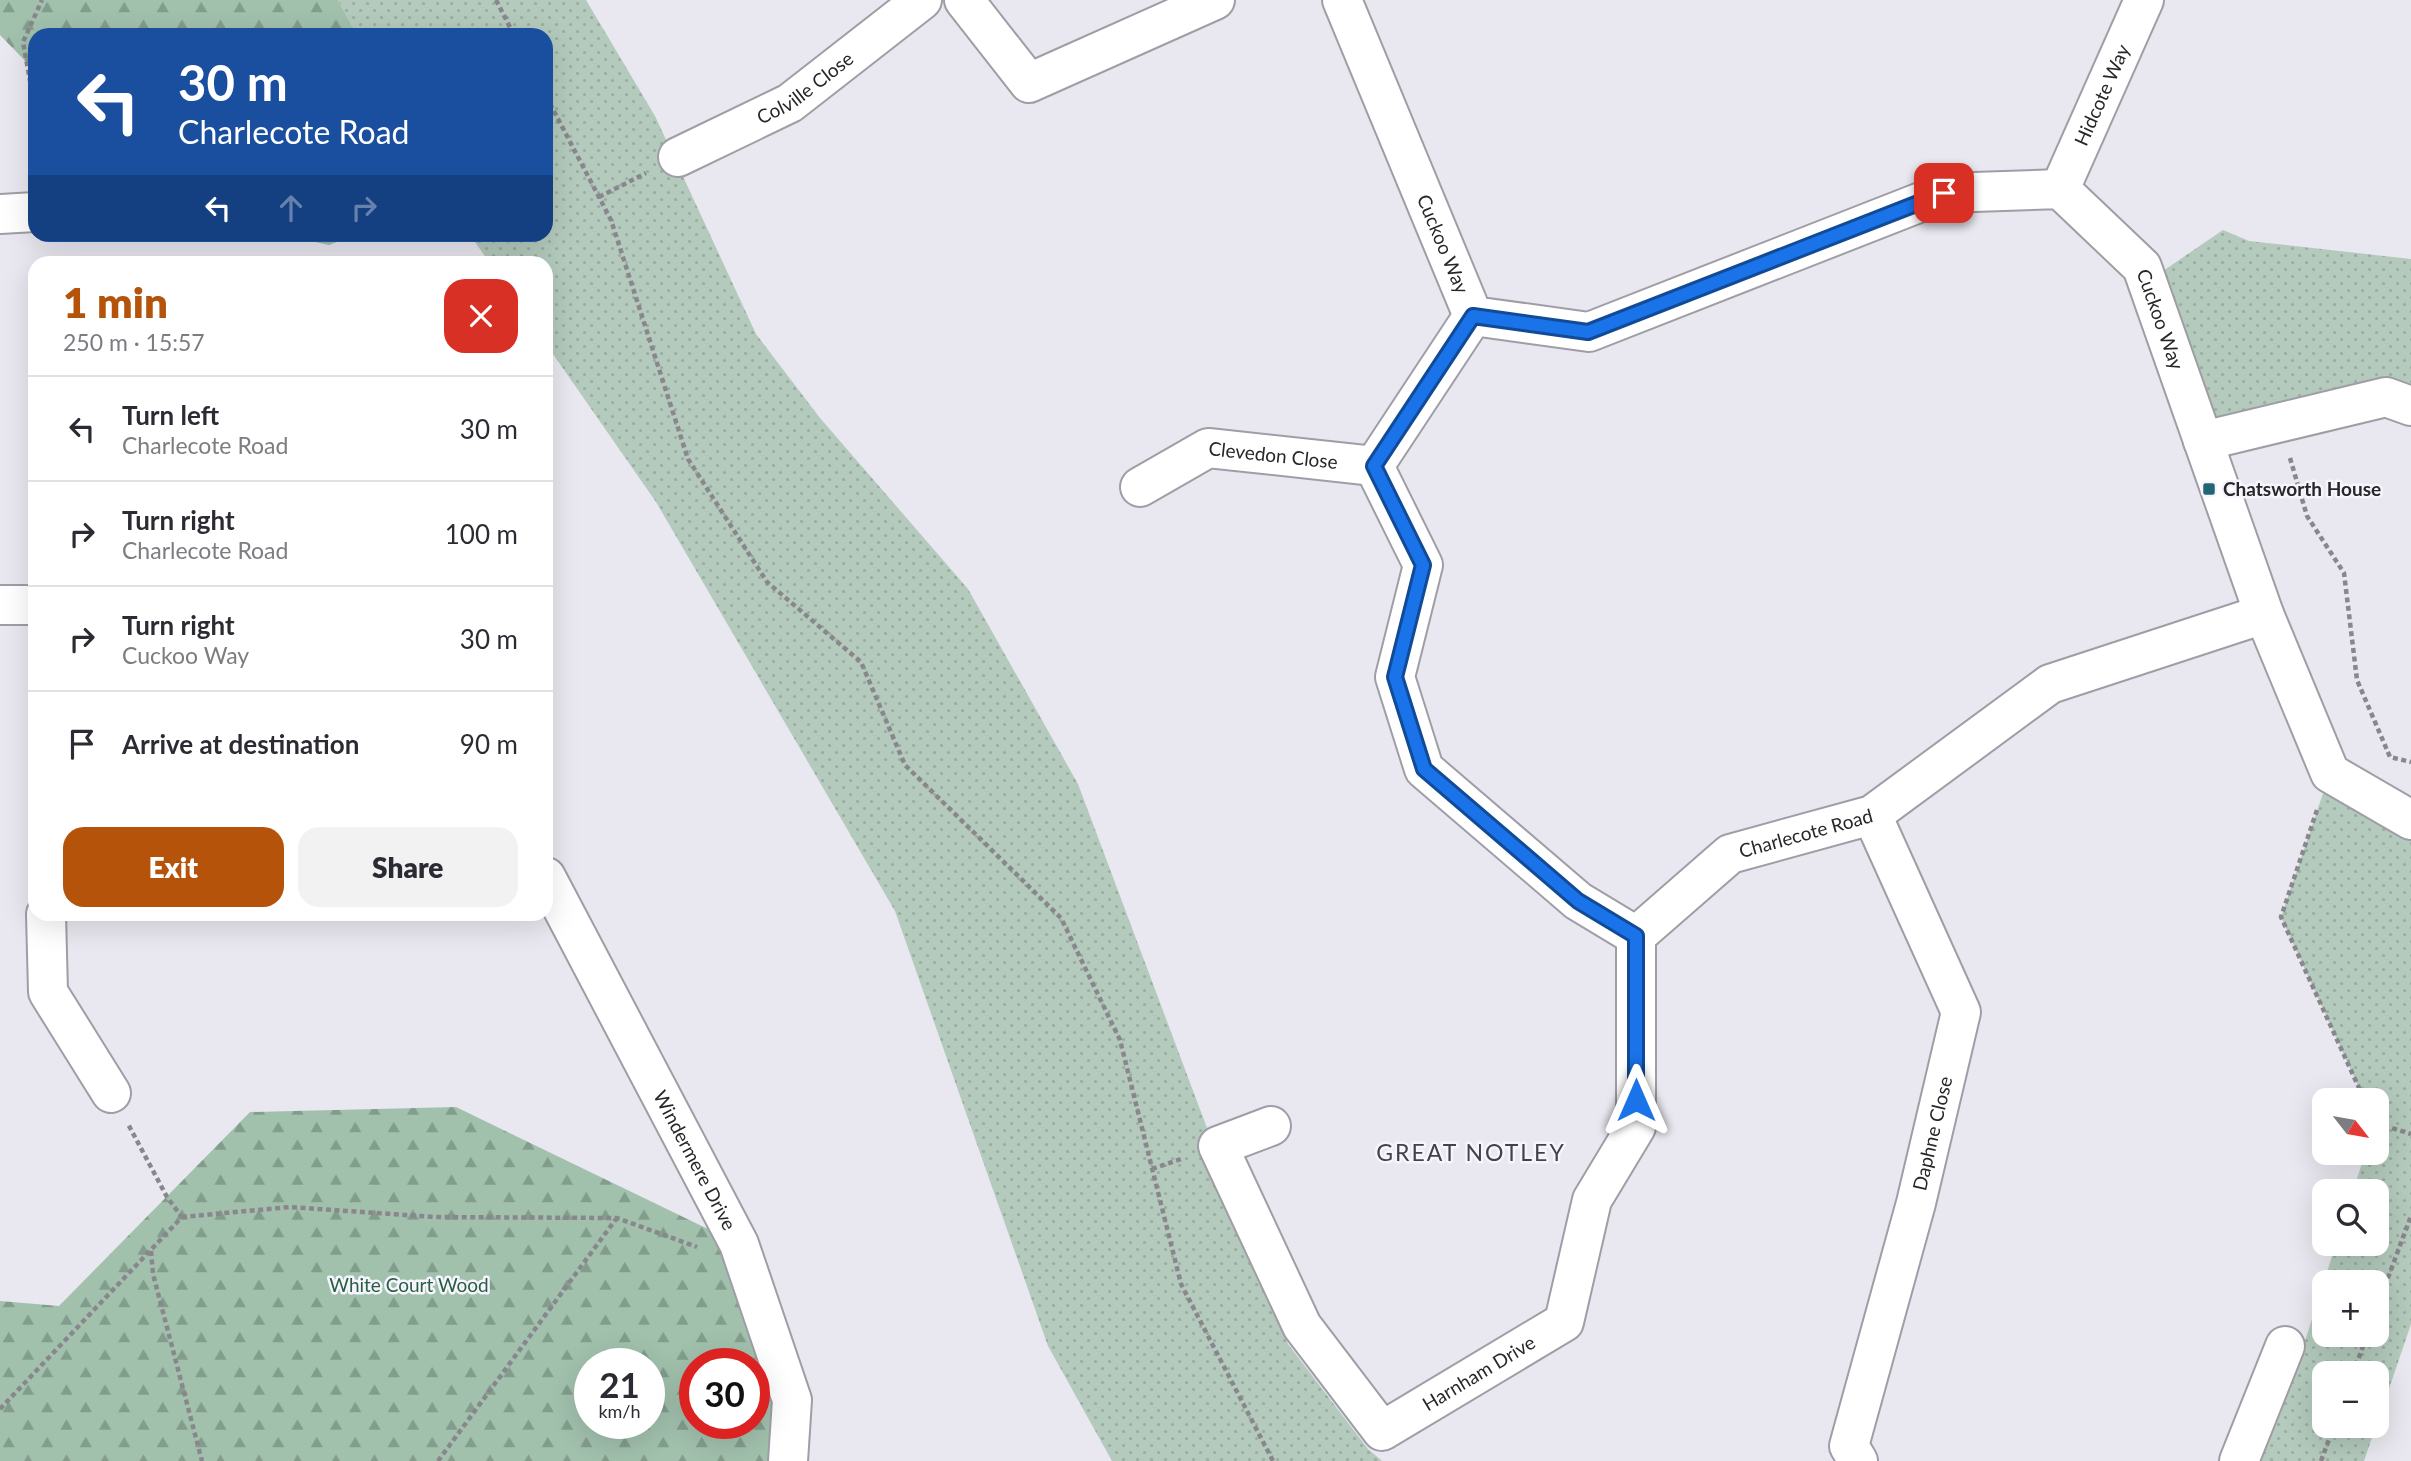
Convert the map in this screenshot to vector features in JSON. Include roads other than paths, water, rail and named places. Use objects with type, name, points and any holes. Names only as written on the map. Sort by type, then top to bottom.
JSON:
[{"type":"street","name":"Colville Close","points":[[678,157],[790,103],[922,0]]},
{"type":"street","points":[[964,0],[1029,83],[1215,0]]},
{"type":"street","name":"Cuckoo Way","points":[[1342,0],[1473,316],[1588,332],[1944,193],[2060,189],[2142,268],[2264,614],[2330,773],[2411,820]]},
{"type":"street","name":"Hidcote Way","points":[[2060,189],[2144,0]]},
{"type":"street","points":[[0,214],[28,212]]},
{"type":"street","points":[[1473,316],[1374,466],[1423,565],[1395,677],[1424,769],[1578,901],[1636,936]]},
{"type":"street","points":[[2203,441],[2386,397],[2411,406]]},
{"type":"street","name":"Clevedon Close","points":[[1140,487],[1208,448],[1374,466]]},
{"type":"street","points":[[0,605],[28,605]]},
{"type":"street","name":"Charlecote Road","points":[[1636,936],[1730,854],[1872,815],[2050,684],[2264,614]]},
{"type":"street","name":"Daphne Close","points":[[1858,1461],[1849,1446],[1916,1203],[1961,1012],[1872,815]]},
{"type":"street","name":"Windermere Drive","points":[[553,890],[733,1232],[792,1400],[788,1461]]},
{"type":"street","points":[[46,921],[47,992],[111,1093]]},
{"type":"street","name":"Harnham Drive","points":[[1270,1126],[1218,1146],[1303,1326],[1382,1430],[1564,1322],[1592,1200],[1636,1127],[1636,936]]},
{"type":"street","points":[[2239,1461],[2285,1346]]},
{"type":"place","name":"Chatsworth House","points":[[2209,489]]},
{"type":"district","name":"GREAT NOTLEY","points":[[1471,1153]]},
{"type":"park label","name":"White Court Wood","points":[[409,1285]]}]
